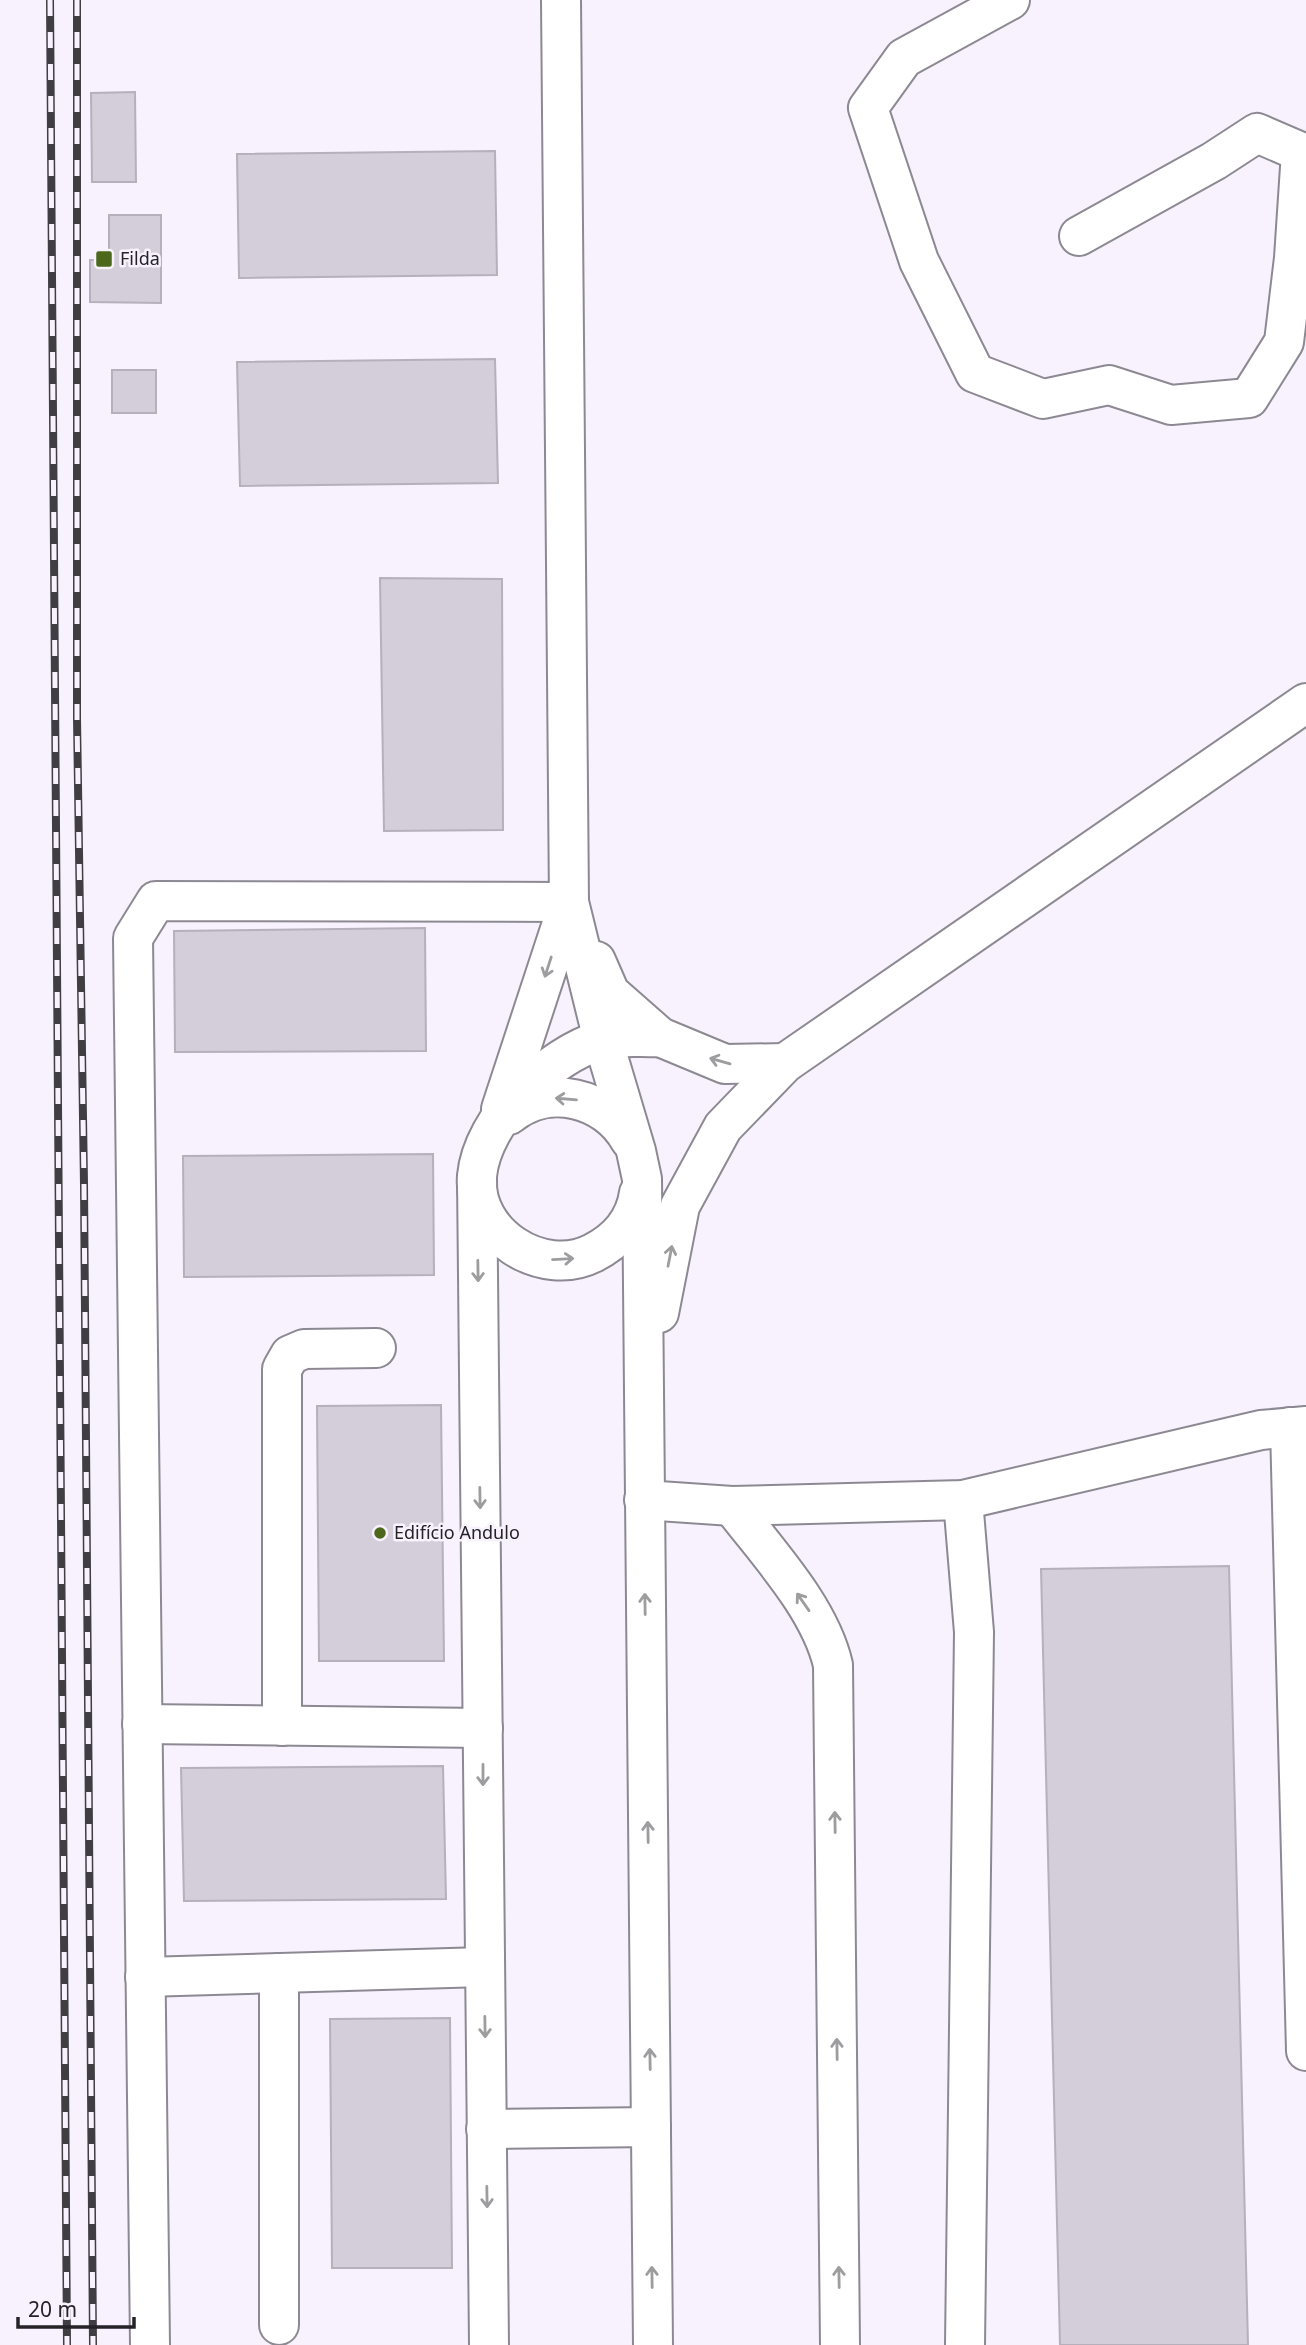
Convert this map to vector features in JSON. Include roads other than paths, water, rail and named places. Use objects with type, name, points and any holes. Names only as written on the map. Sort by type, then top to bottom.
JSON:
[{"type":"street","points":[[561,0],[569,902],[603,1040],[639,1165],[653,2345]]},
{"type":"street","points":[[1010,0],[904,58],[868,108],[919,261],[975,373],[1043,398],[1109,385],[1171,405],[1249,398],[1284,342],[1294,258],[1301,152],[1257,133],[1214,161],[1079,236]]},
{"type":"street","points":[[643,1395],[680,1206],[723,1127],[785,1063],[1306,702]]},
{"type":"street","points":[[150,2345],[133,938],[156,901],[569,902]]},
{"type":"street","points":[[569,902],[610,993],[660,1037],[725,1064],[785,1063]]},
{"type":"street","points":[[496,1125],[569,902]]},
{"type":"street","points":[[489,2345],[477,1178],[482,1150],[496,1125],[526,1087],[564,1057],[603,1040],[660,1037]]},
{"type":"street","points":[[477,1178],[481,1204],[493,1227],[510,1245],[534,1257],[559,1261],[585,1257],[607,1246],[625,1228],[637,1205],[639,1165],[622,1126],[600,1107],[573,1098],[545,1097],[518,1107],[496,1125]]},
{"type":"street","points":[[282,1726],[282,1368],[289,1355],[304,1349],[376,1349]]},
{"type":"street","points":[[644,1500],[732,1506],[963,1500],[1231,1437],[1298,1427],[1306,2050]]},
{"type":"street","points":[[963,1500],[974,1632],[965,2345]]},
{"type":"street","points":[[732,1506],[816,1620],[828,1643],[833,1665],[840,2345]]},
{"type":"street","points":[[142,1724],[482,1728]]},
{"type":"street","points":[[145,1978],[484,1967]]},
{"type":"street","points":[[279,1973],[279,2325]]},
{"type":"street","points":[[486,2129],[651,2127]]},
{"type":"railway","points":[[50,0],[67,2345]]},
{"type":"railway","points":[[77,0],[77,718],[84,1184],[93,2345]]},
{"type":"place","name":"Filda","points":[[104,259]]},
{"type":"place","name":"Edifício Andulo","points":[[380,1533]]}]
